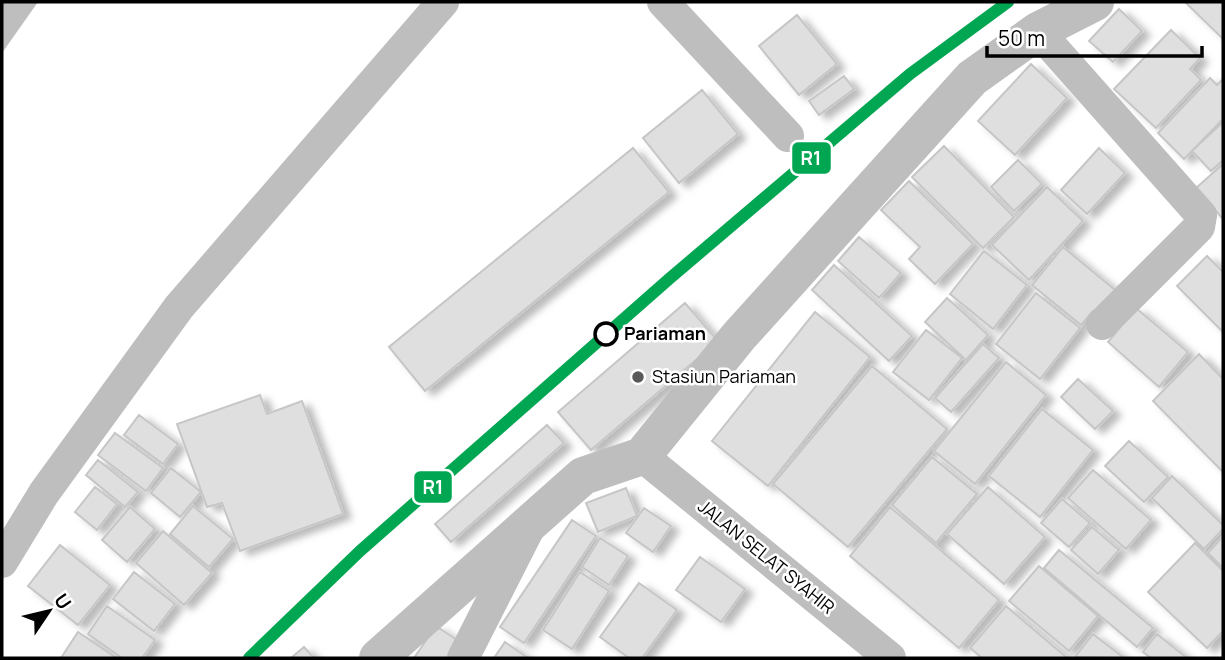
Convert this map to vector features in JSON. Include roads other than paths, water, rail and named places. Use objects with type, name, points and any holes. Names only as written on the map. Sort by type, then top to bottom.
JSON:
[{"type":"street","points":[[2,562],[44,494],[180,307],[443,2]]},
{"type":"street","points":[[663,2],[788,136]]},
{"type":"street","points":[[378,658],[531,525],[583,476],[642,456],[739,336],[972,78],[1038,31],[1095,2]]},
{"type":"street","points":[[1038,31],[1201,215],[1199,227],[1102,324]]},
{"type":"street","name":"JALAN SELAT SYAHIR","points":[[642,456],[890,658]]},
{"type":"street","points":[[463,658],[531,525]]},
{"type":"place","name":"Pariaman","points":[[606,334]]},
{"type":"place","name":"Stasiun Pariaman","points":[[638,377]]}]
